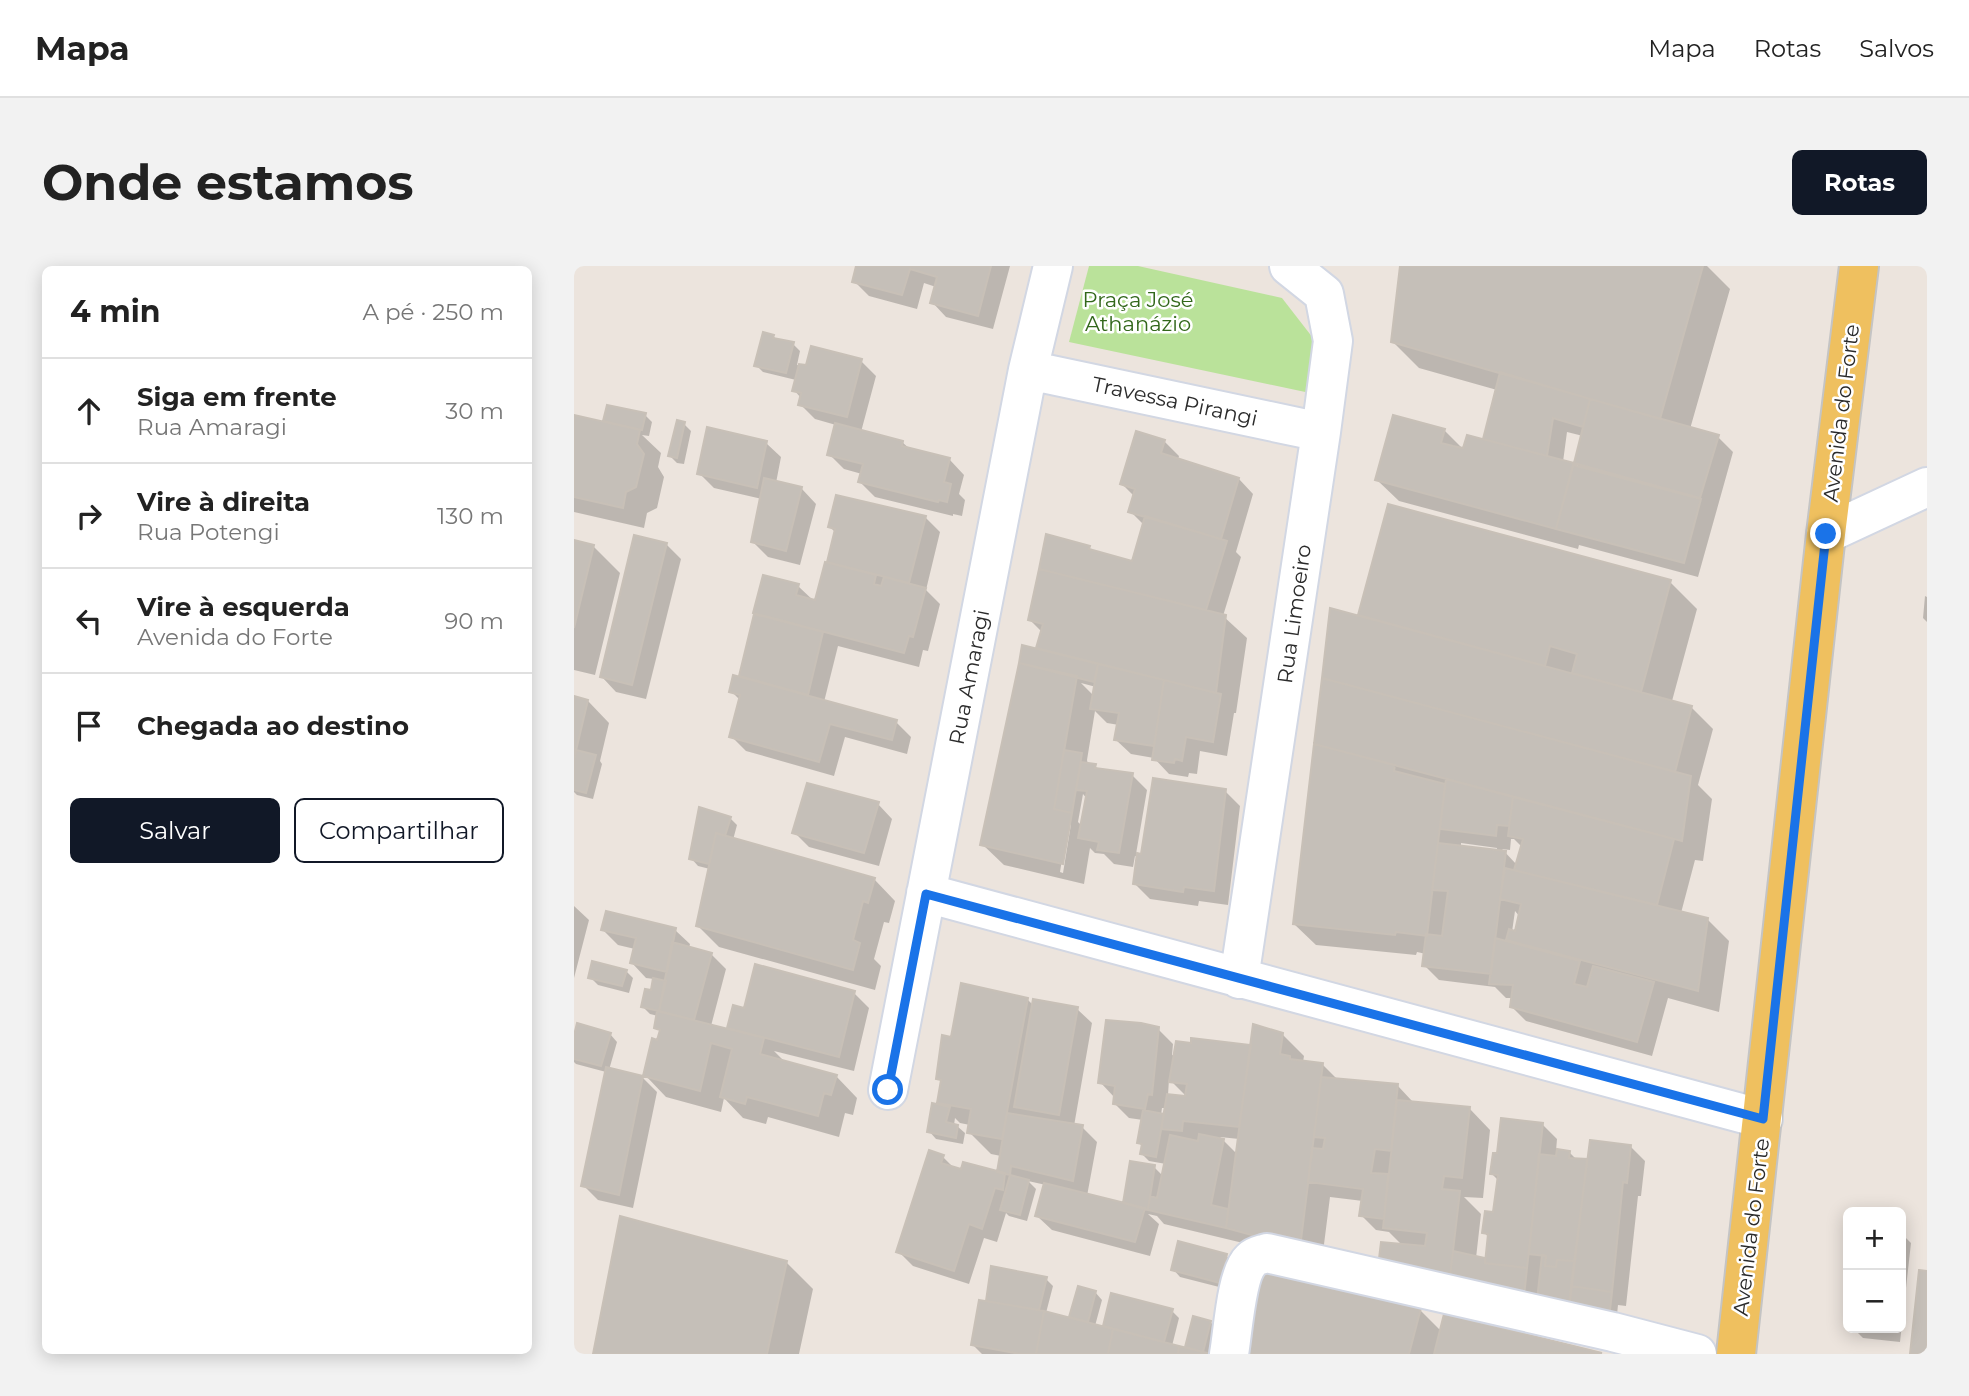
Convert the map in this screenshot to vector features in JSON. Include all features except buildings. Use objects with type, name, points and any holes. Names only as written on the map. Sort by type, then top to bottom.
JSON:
[{"type":"main road","name":"Avenida do Forte","points":[[1736,1354],[1826,534],[1859,266]]},
{"type":"street","name":"Rua Amaragi","points":[[888,1090],[1028,370],[1053,266]]},
{"type":"street","name":"Rua Limoeiro","points":[[1239,979],[1333,341],[1324,294],[1289,266]]},
{"type":"street","name":"Travessa Pirangi","points":[[1028,370],[1321,432]]},
{"type":"street","points":[[1826,534],[1927,487]]},
{"type":"street","points":[[926,894],[1763,1119]]},
{"type":"street","points":[[1229,1354],[1240,1282],[1246,1266],[1254,1256],[1267,1253],[1613,1332],[1697,1354]]},
{"type":"green space","name":"Praça José Athanázio","points":[[1089,266],[1138,266],[1282,298],[1313,338],[1310,393],[1069,342]]},
{"type":"route","points":[[888,1090],[926,894],[1763,1119],[1826,534]]}]
